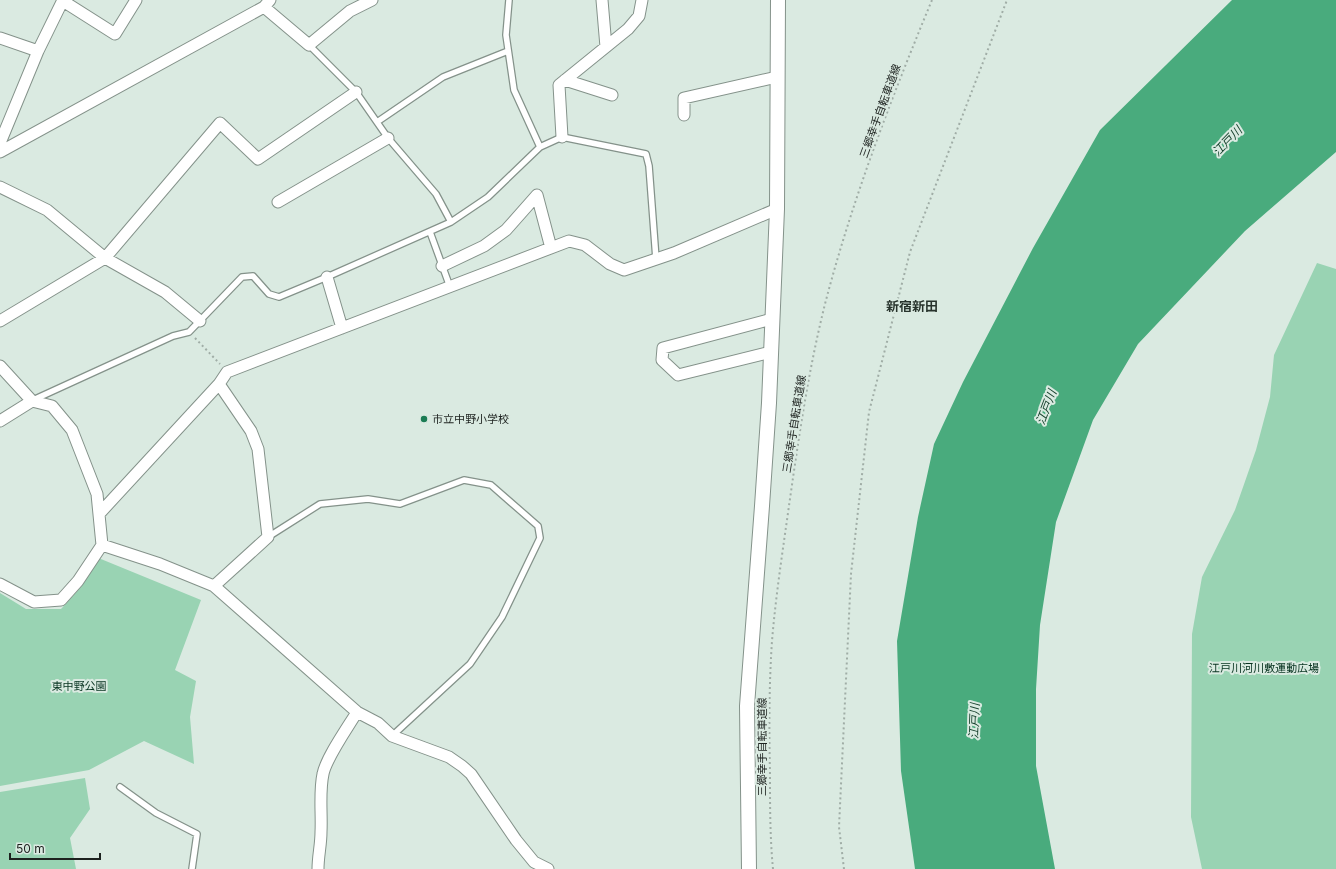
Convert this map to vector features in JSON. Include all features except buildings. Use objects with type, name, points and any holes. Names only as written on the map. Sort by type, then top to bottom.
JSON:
[{"type":"street","points":[[0,143],[38,51],[63,0],[115,34],[136,0]]},
{"type":"street","points":[[0,152],[265,3],[309,45],[350,11],[372,0]]},
{"type":"street","points":[[602,0],[606,47]]},
{"type":"street","points":[[562,137],[559,86],[628,29],[639,16],[642,0]]},
{"type":"street","points":[[749,869],[747,706],[762,506],[771,352],[776,209],[778,0]]},
{"type":"street","points":[[0,38],[38,51]]},
{"type":"street","points":[[684,115],[684,98],[777,77]]},
{"type":"street","points":[[566,80],[612,96]]},
{"type":"street","points":[[0,321],[105,258],[220,123],[258,158],[356,92]]},
{"type":"street","points":[[278,202],[388,138]]},
{"type":"street","points":[[0,187],[47,210],[105,258],[165,292],[200,321]]},
{"type":"street","points":[[442,266],[484,246],[506,230],[537,195],[552,248]]},
{"type":"street","points":[[99,514],[219,384],[227,372],[569,241],[585,245],[610,264],[624,270],[674,253],[776,209]]},
{"type":"street","points":[[327,277],[342,328]]},
{"type":"street","points":[[771,352],[678,375],[662,360],[664,348],[772,319]]},
{"type":"street","points":[[0,366],[32,401],[52,406],[72,430],[96,494],[102,545],[78,580],[61,600],[34,602],[0,584]]},
{"type":"street","points":[[214,586],[268,537],[258,449],[251,431],[219,384]]},
{"type":"street","points":[[0,421],[32,401]]},
{"type":"street","points":[[102,545],[160,564],[214,586],[357,712],[378,723],[392,736],[449,757],[462,766],[471,774],[516,840],[534,862],[548,869]]},
{"type":"street","points":[[318,869],[318,856],[322,834],[321,813],[323,773],[357,712]]},
{"type":"lane","points":[[509,0],[506,35],[514,90],[540,147]]},
{"type":"lane","points":[[309,45],[356,92],[388,138],[436,194],[451,222]]},
{"type":"lane","points":[[377,122],[443,77],[508,51]]},
{"type":"lane","points":[[32,401],[173,336],[189,332],[242,277],[252,276],[269,294],[279,297],[451,222],[488,197],[540,147],[562,137],[646,154],[649,166],[656,259]]},
{"type":"lane","points":[[430,232],[450,287]]},
{"type":"lane","points":[[268,537],[320,504],[368,499],[400,504],[464,480],[491,485],[538,526],[540,538],[502,617],[470,664],[392,736]]},
{"type":"lane","points":[[120,787],[156,813],[197,834],[192,869]]},
{"type":"path","name":"三郷幸手自転車道線","points":[[773,869],[770,845],[769,717],[772,642],[798,442],[810,374],[826,304],[848,226],[876,145],[932,0]]},
{"type":"path","points":[[844,869],[839,827],[851,574],[868,412],[910,252],[1007,0]]},
{"type":"path","points":[[189,332],[227,372]]},
{"type":"green space","name":"江戸川河川敷運動広場","points":[[1317,263],[1336,269],[1336,869],[1202,869],[1191,817],[1192,634],[1202,577],[1235,510],[1256,450],[1270,397],[1274,355]]},
{"type":"green space","name":"東中野公園","points":[[96,557],[201,600],[175,670],[196,681],[190,717],[194,764],[144,741],[89,770],[0,786],[0,593],[26,609],[61,609],[81,587]]},
{"type":"green space","points":[[85,778],[90,809],[70,838],[76,869],[0,869],[0,792]]},
{"type":"water","name":"江戸川","points":[[1232,0],[1336,0],[1336,152],[1245,231],[1138,344],[1093,420],[1056,522],[1040,625],[1036,689],[1036,766],[1055,869],[915,869],[901,771],[897,641],[918,517],[934,444],[963,382],[1033,248],[1100,130]]},
{"type":"place","name":"市立中野小学校","points":[[424,419]]},
{"type":"district","name":"新宿新田","points":[[912,306]]}]
